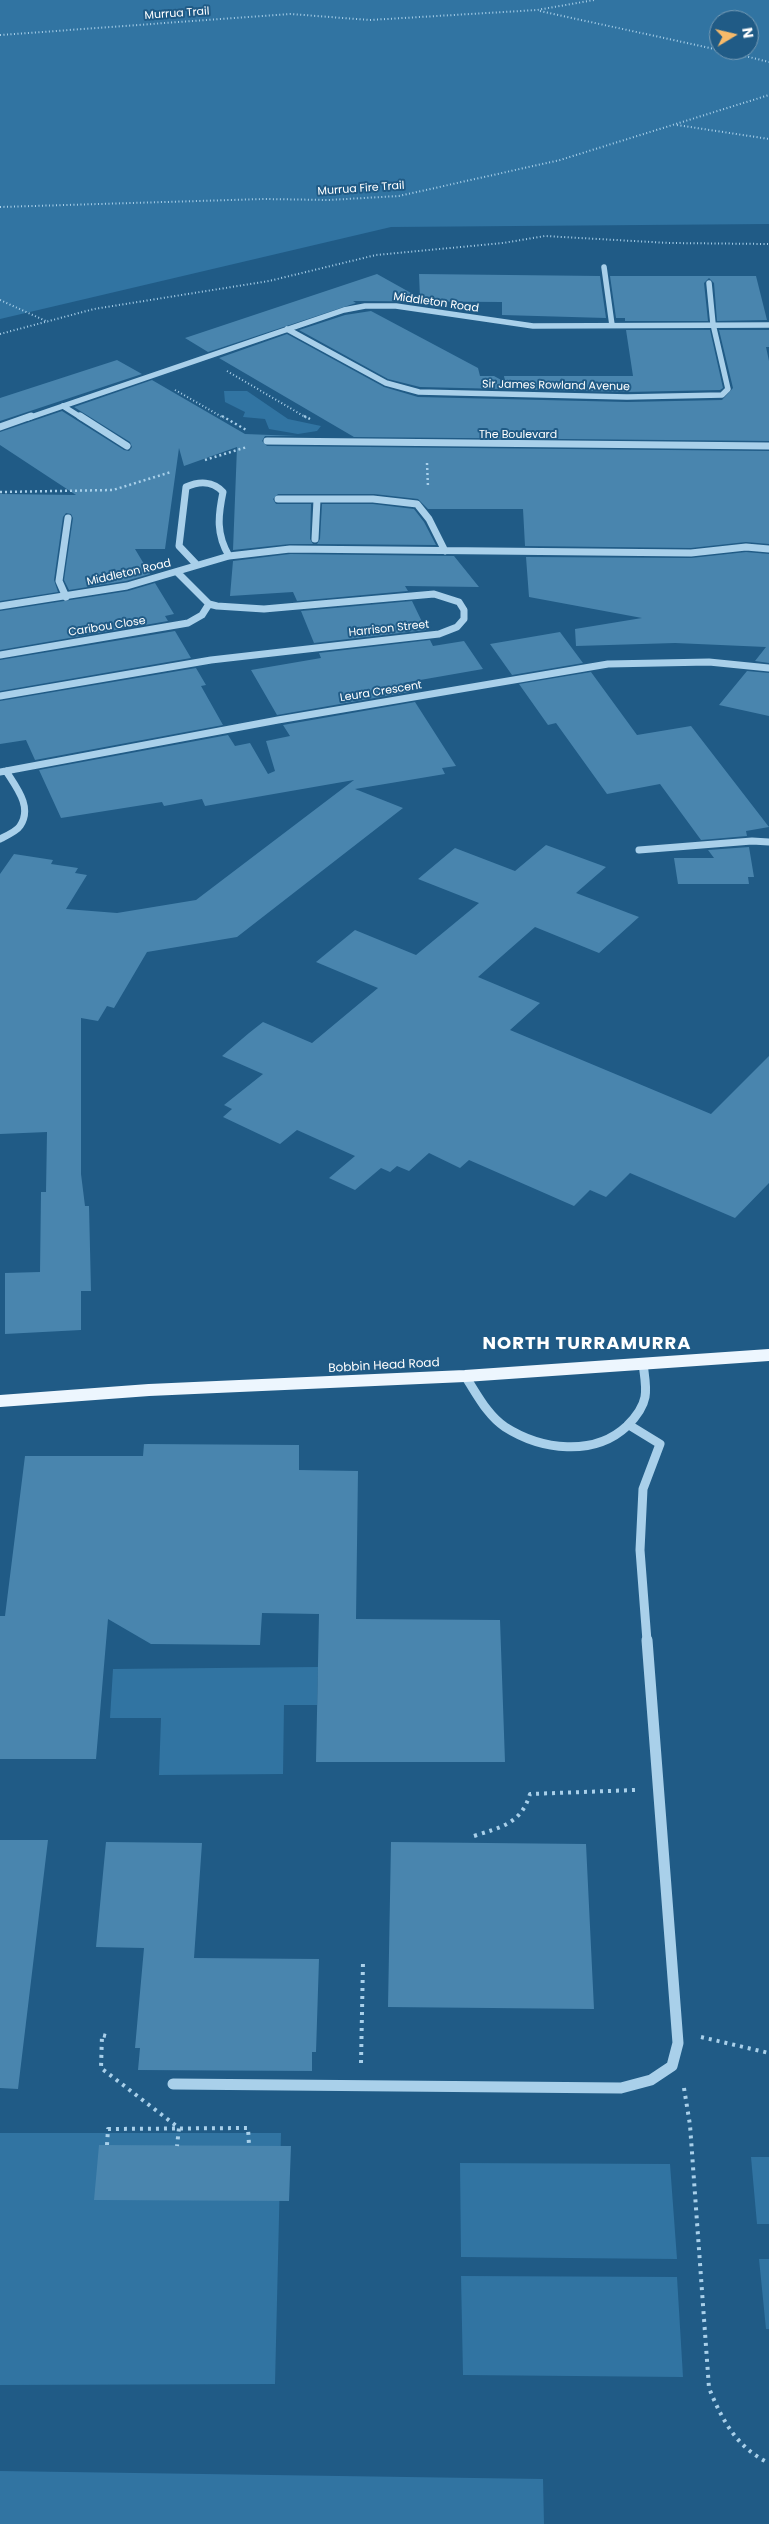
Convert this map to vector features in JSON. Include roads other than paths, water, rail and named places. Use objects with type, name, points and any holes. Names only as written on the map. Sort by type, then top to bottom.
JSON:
[{"type":"main road","name":"Bobbin Head Road","points":[[0,1401],[149,1390],[465,1376],[769,1355]]},
{"type":"street","points":[[604,268],[612,325]]},
{"type":"street","name":"Sir James Rowland Avenue","points":[[287,329],[386,383],[419,392],[702,397],[722,395],[728,389],[713,324],[709,283]]},
{"type":"street","name":"Middleton Road","points":[[0,427],[152,377],[344,310],[365,306],[396,306],[533,326],[769,325]]},
{"type":"street","points":[[63,406],[126,446]]},
{"type":"street","name":"The Boulevard","points":[[267,441],[354,444],[769,446]]},
{"type":"street","points":[[197,565],[179,546],[186,487],[194,483],[208,483],[218,486],[223,492],[217,531],[220,542],[229,556]]},
{"type":"street","points":[[278,499],[394,500],[417,504],[424,512],[445,551]]},
{"type":"street","points":[[315,539],[317,500]]},
{"type":"street","points":[[66,597],[59,581],[68,518]]},
{"type":"street","name":"Middleton Road","points":[[0,606],[127,586],[178,573],[197,565],[229,556],[290,549],[691,553],[746,547],[769,549]]},
{"type":"street","points":[[178,573],[210,604]]},
{"type":"street","name":"Harrison Street","points":[[0,696],[211,660],[439,634],[457,627],[464,619],[464,610],[459,602],[434,594],[264,609],[210,604]]},
{"type":"street","name":"Caribou Close","points":[[0,655],[188,622],[202,615],[210,604]]},
{"type":"street","name":"Leura Crescent","points":[[3,772],[288,719],[608,664],[705,661],[769,668]]},
{"type":"street","points":[[0,839],[20,827],[26,811],[20,793],[3,772]]},
{"type":"street","points":[[639,850],[769,842]]},
{"type":"street","points":[[465,1376],[486,1410],[504,1427],[527,1441],[553,1446],[584,1447],[610,1441],[630,1425],[644,1401],[643,1363]]},
{"type":"street","points":[[173,2084],[621,2088],[651,2080],[672,2066],[678,2044],[640,1550],[642,1489],[660,1444],[630,1425]]},
{"type":"district","name":"NORTH TURRAMURRA","points":[[587,1344]]}]
